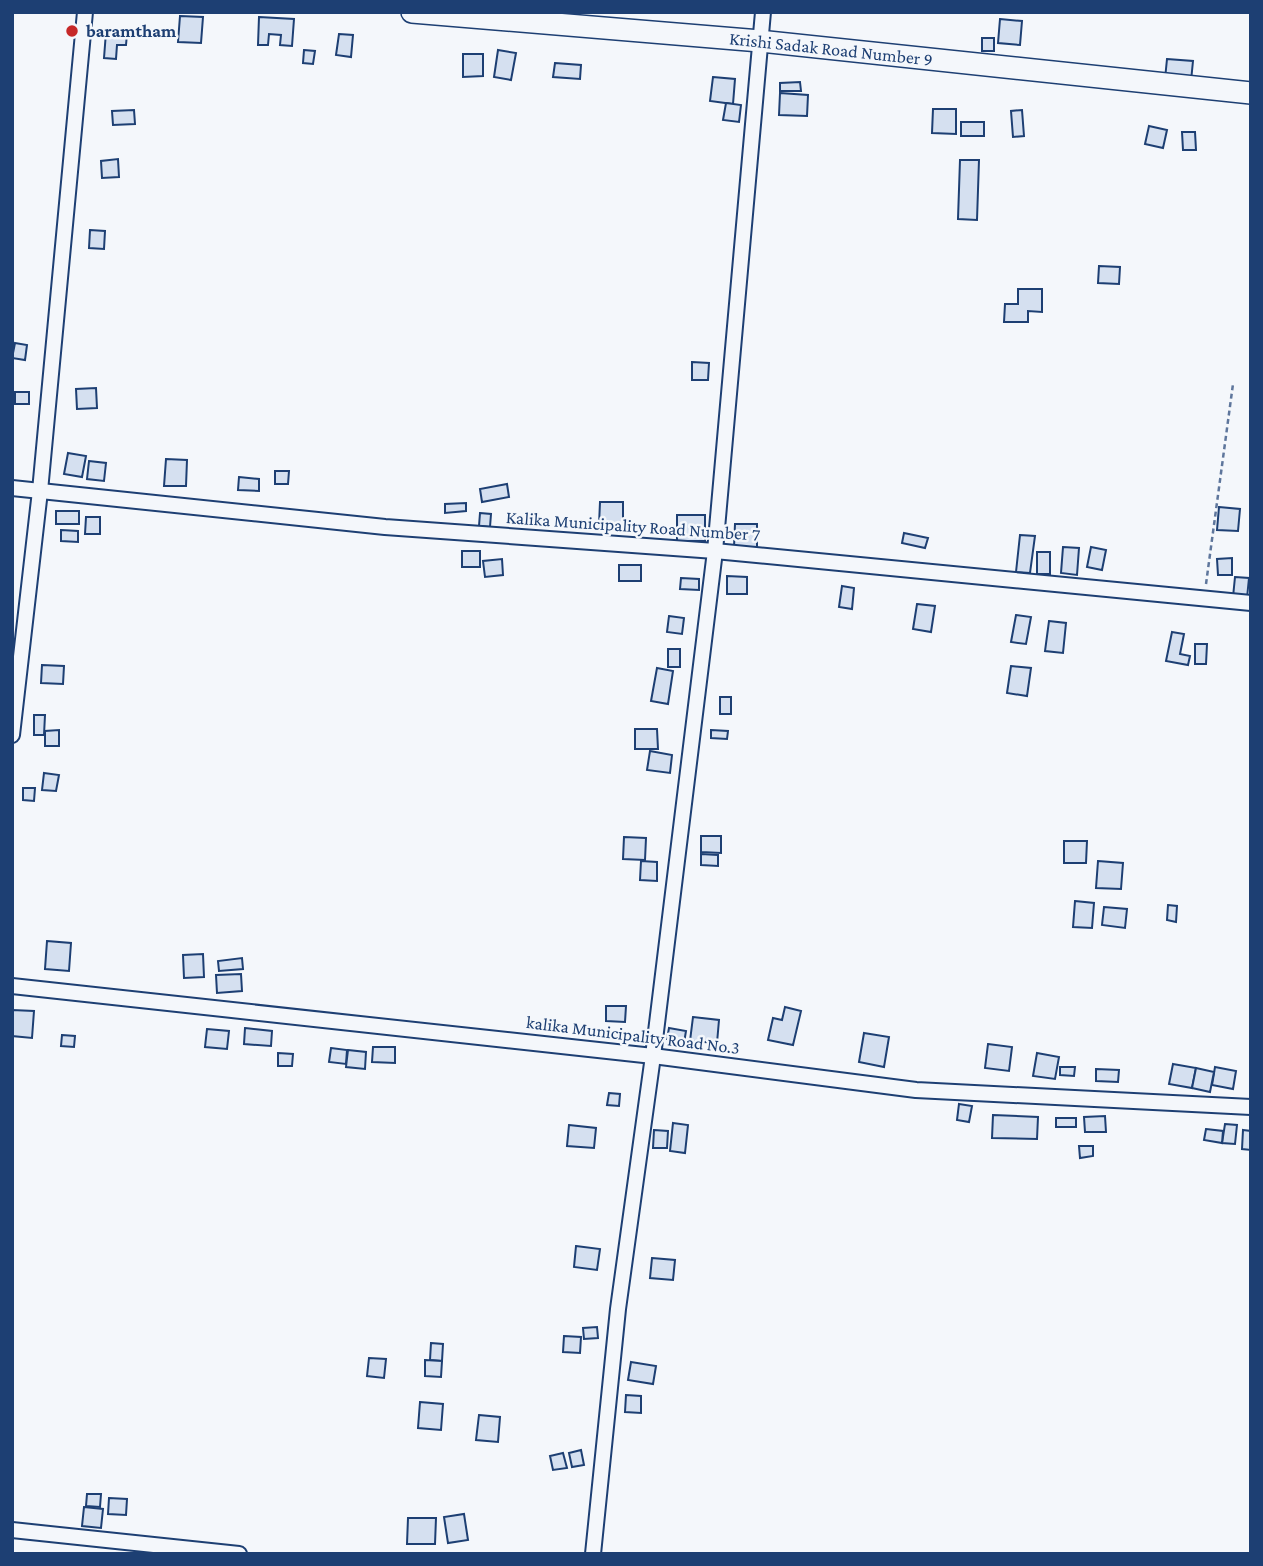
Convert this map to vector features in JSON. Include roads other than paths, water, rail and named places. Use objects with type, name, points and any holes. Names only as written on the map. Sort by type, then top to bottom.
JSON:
[{"type":"street","points":[[12,735],[40,491],[85,12]]},
{"type":"street","name":"Krishi Sadak Road Number 9","points":[[412,12],[760,41],[1251,93]]},
{"type":"street","points":[[593,1554],[618,1309],[653,1056],[715,551],[763,12]]},
{"type":"street","name":"Kalika Municipality Road Number 7","points":[[12,488],[385,527],[715,551],[1251,603]]},
{"type":"street","name":"kalika Municipality Road No.3","points":[[12,986],[653,1056],[916,1090],[1251,1107]]},
{"type":"street","points":[[12,1530],[239,1554]]},
{"type":"place","name":"baramtham","points":[[72,31]]}]
